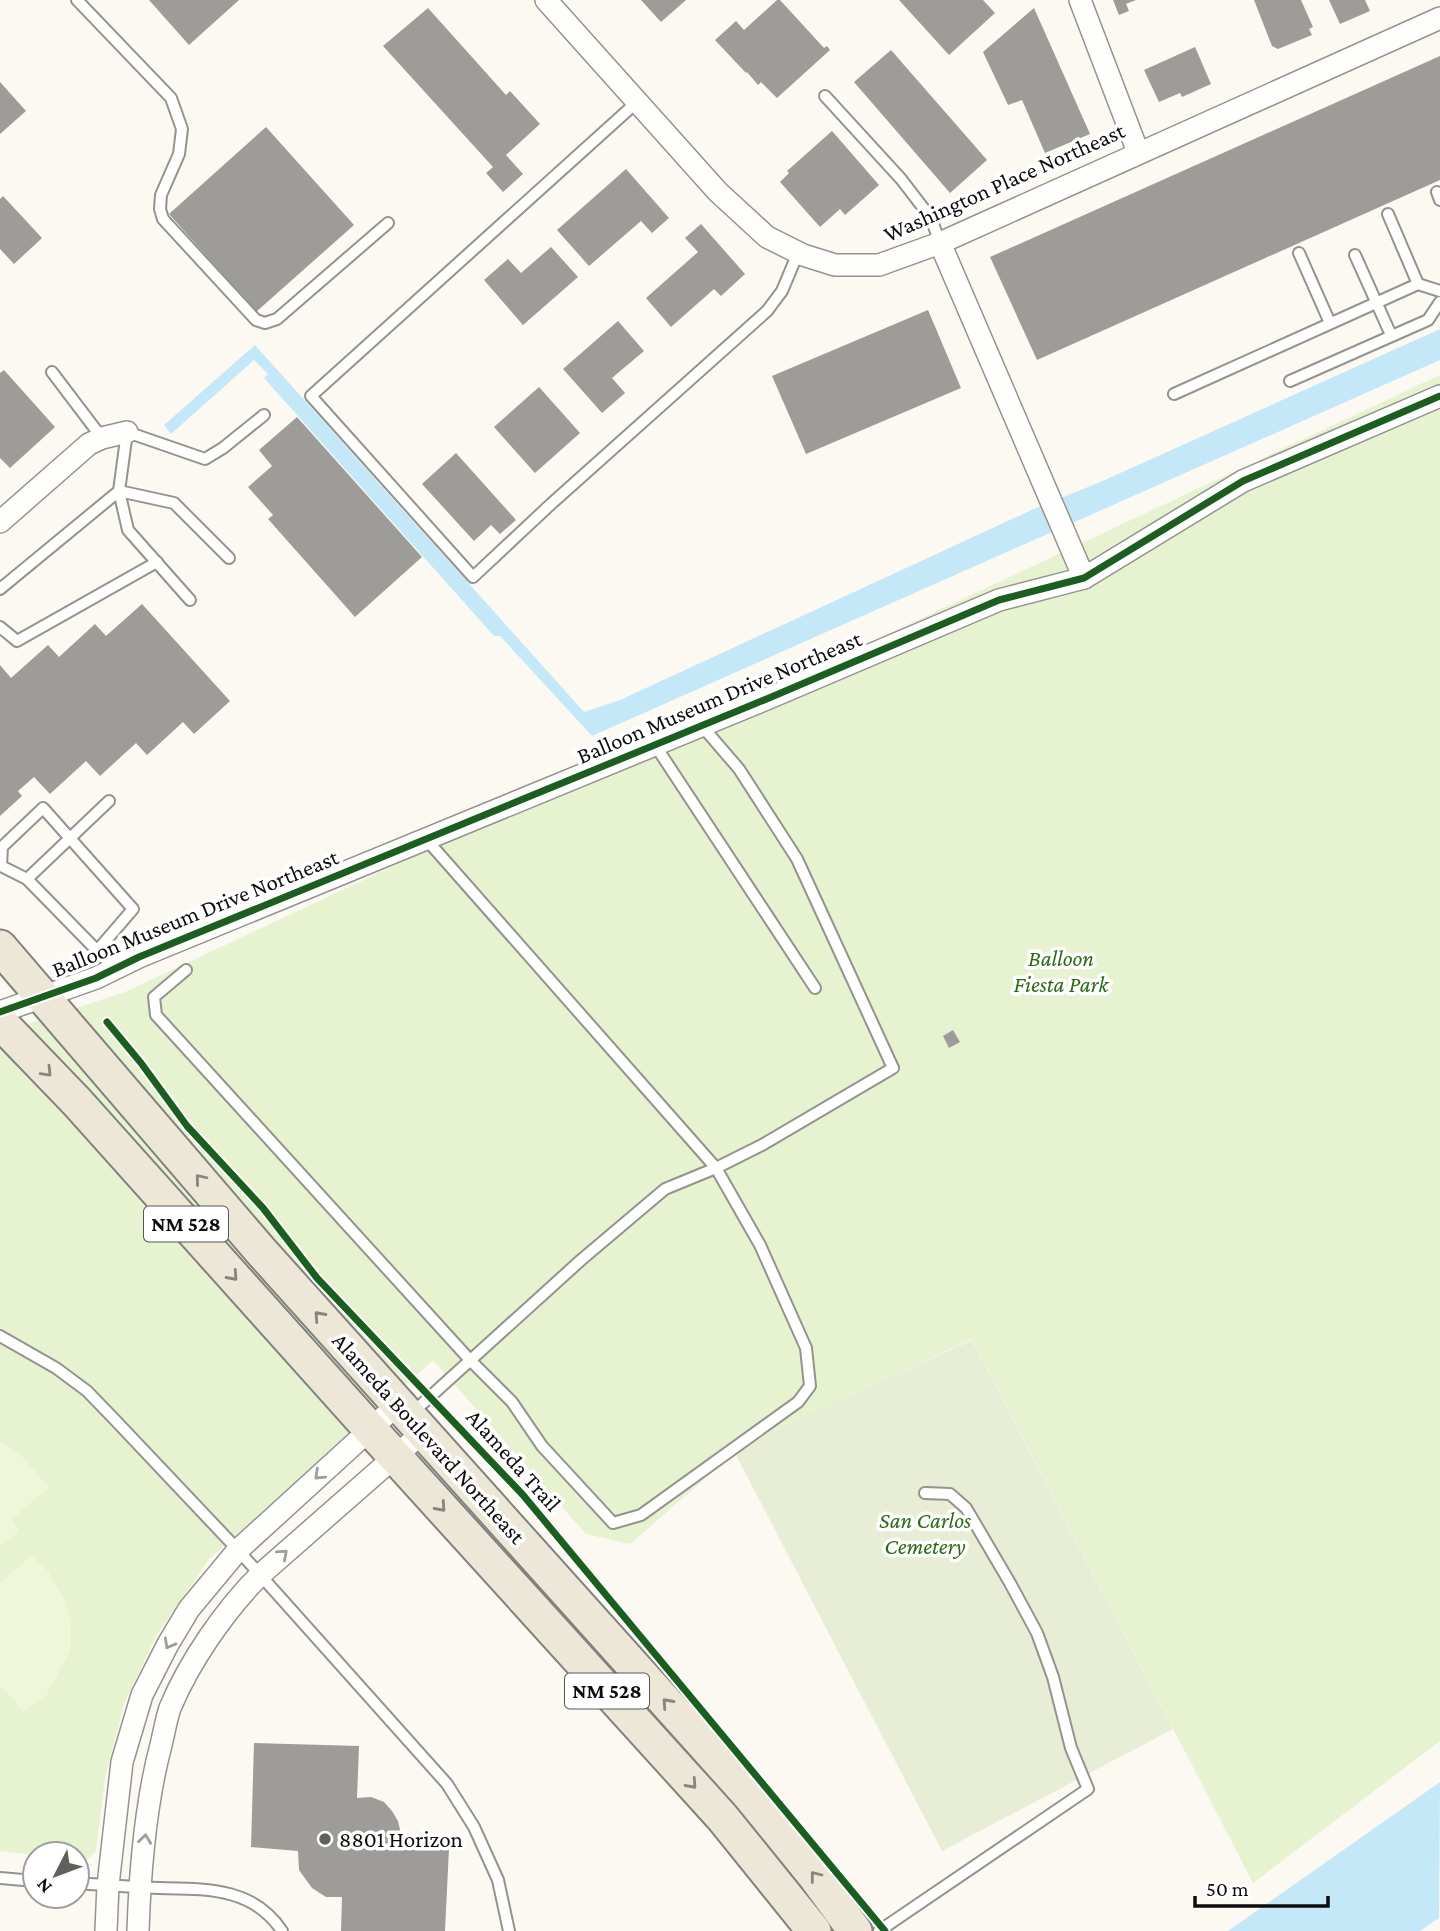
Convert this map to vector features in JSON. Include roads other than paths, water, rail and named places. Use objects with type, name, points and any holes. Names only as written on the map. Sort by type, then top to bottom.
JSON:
[{"type":"main road","name":"Alameda Boulevard Northeast","points":[[0,947],[260,1251],[750,1796],[855,1931]]},
{"type":"main road","name":"Alameda Boulevard Northeast","points":[[0,1022],[77,1102],[722,1817],[814,1931]]},
{"type":"street","name":"Washington Place Northeast","points":[[546,0],[718,192],[767,237],[798,253],[835,265],[879,265],[940,243],[1440,18]]},
{"type":"street","points":[[1080,0],[1138,152]]},
{"type":"street","points":[[940,243],[1084,579]]},
{"type":"street","name":"Balloon Museum Drive Northeast","points":[[0,1012],[115,969],[999,600],[1084,579],[1243,481],[1440,396]]},
{"type":"street","points":[[0,522],[77,453],[102,438],[127,432]]},
{"type":"street","points":[[106,1931],[108,1885],[122,1762],[142,1695],[189,1609],[238,1550],[370,1429],[410,1417]]},
{"type":"street","points":[[138,1931],[139,1886],[154,1769],[170,1709],[193,1664],[240,1595],[395,1456],[410,1417]]},
{"type":"lane","points":[[77,0],[171,98],[182,130],[179,153],[161,195],[160,209],[163,219],[256,320],[265,323],[277,319],[388,223]]},
{"type":"lane","points":[[825,96],[901,179],[932,218],[940,243]]},
{"type":"lane","points":[[637,102],[311,396],[474,577],[551,504],[767,311],[782,291],[798,253]]},
{"type":"lane","points":[[1388,214],[1418,285]]},
{"type":"lane","points":[[1300,253],[1330,323]]},
{"type":"lane","points":[[1354,255],[1391,335]]},
{"type":"lane","points":[[1174,394],[1418,285],[1440,291]]},
{"type":"lane","points":[[1290,381],[1428,320],[1440,302]]},
{"type":"lane","points":[[52,372],[102,438]]},
{"type":"lane","points":[[190,600],[128,530],[119,491],[127,432],[205,459],[264,415]]},
{"type":"lane","points":[[119,491],[174,503],[229,558]]},
{"type":"lane","points":[[0,589],[119,491]]},
{"type":"lane","points":[[0,627],[18,641],[157,562]]},
{"type":"lane","points":[[410,1417],[470,1360],[665,1189],[762,1145],[893,1068],[797,859],[739,769],[702,726]]},
{"type":"lane","points":[[655,745],[815,988]]},
{"type":"lane","points":[[27,878],[109,801]]},
{"type":"lane","points":[[96,952],[133,909],[43,808],[2,847],[0,866],[27,878],[96,952],[115,969]]},
{"type":"lane","points":[[186,970],[154,997],[156,1015],[470,1360],[512,1402],[542,1446],[613,1523],[640,1515],[798,1402],[810,1385],[806,1348],[760,1245],[716,1168],[426,839]]},
{"type":"lane","points":[[0,1336],[57,1368],[87,1391],[238,1550],[447,1784],[474,1827],[498,1880],[509,1931]]},
{"type":"lane","points":[[879,1931],[1088,1789],[1071,1748],[1054,1677],[1037,1633],[1015,1593],[966,1507],[950,1494],[925,1493]]},
{"type":"lane","points":[[0,1878],[21,1880]]},
{"type":"lane","points":[[91,1884],[203,1889],[237,1895],[268,1913],[282,1931]]},
{"type":"water","points":[[1440,329],[1440,360],[592,736],[500,636],[494,636],[264,378],[268,374],[254,360],[171,434],[164,425],[255,345],[584,712],[620,700],[1038,507],[1098,483]]},
{"type":"water","points":[[1440,1782],[1439,1918],[1420,1931],[1228,1931]]},
{"type":"place","name":"8801 Horizon","points":[[325,1839]]},
{"type":"park label","name":"Balloon Fiesta Park","points":[[1061,971]]},
{"type":"park label","name":"San Carlos Cemetery","points":[[925,1533]]}]
